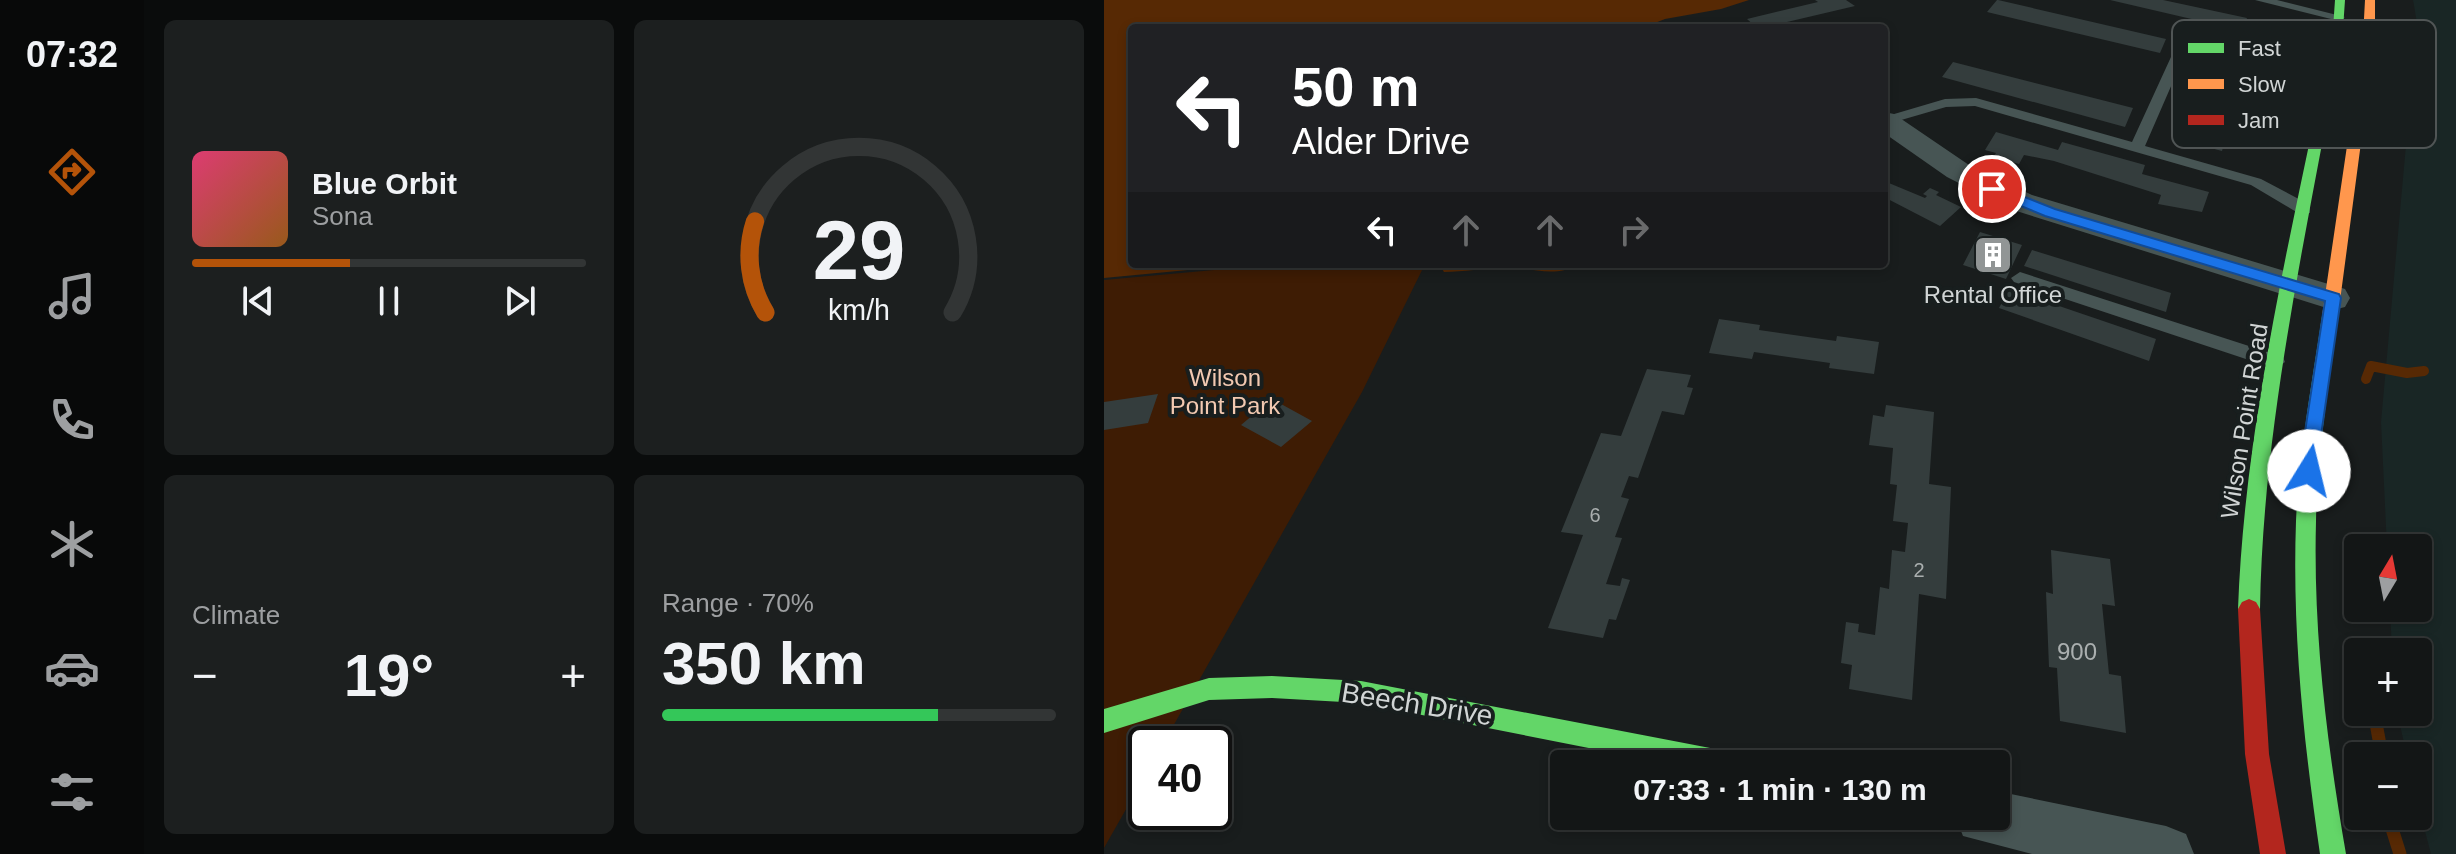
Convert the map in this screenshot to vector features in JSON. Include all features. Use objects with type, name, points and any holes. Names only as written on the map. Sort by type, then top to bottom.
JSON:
[{"type":"street","points":[[2369,20],[2370,0]]},
{"type":"street","points":[[1888,124],[1958,171],[2021,202],[2333,298]]},
{"type":"street","name":"Wilson Point Road","points":[[2273,854],[2257,754],[2248,591],[2256,478],[2315,148]]},
{"type":"street","points":[[2333,854],[2319,773],[2303,592],[2309,471],[2354,148]]},
{"type":"street","name":"Beech Drive","points":[[1104,721],[1209,689],[1272,687],[1361,692],[1659,750]]},
{"type":"street","points":[[2010,822],[2166,854]]},
{"type":"lane","points":[[2261,0],[2340,8]]},
{"type":"lane","points":[[2138,146],[2172,69]]},
{"type":"lane","points":[[1888,120],[1945,103],[1976,102],[2138,146],[2268,186],[2304,209]]},
{"type":"lane","points":[[2020,278],[2276,362]]},
{"type":"shaded area","points":[[1104,0],[1749,0],[1652,24],[1128,24],[1128,268],[1209,268],[1104,278]]},
{"type":"shaded area","points":[[2413,0],[2456,0],[2456,854],[2431,854],[2425,830],[2432,830],[2432,742],[2404,742],[2400,726],[2432,726],[2432,638],[2391,638],[2391,622],[2432,622],[2432,534],[2386,534],[2381,422],[2406,148],[2436,148],[2436,20],[2416,20]]},
{"type":"shaded area","points":[[1442,268],[1492,268],[1459,271],[1444,272]]},
{"type":"shaded area","points":[[1513,268],[1570,268],[1551,272]]},
{"type":"green space","name":"Wilson Point Park","points":[[1237,268],[1423,268],[1362,392],[1173,726],[1128,726],[1128,806],[1104,848],[1104,280]]},
{"type":"building","points":[[1815,0],[1846,0],[1855,6],[1788,24],[1753,24],[1747,19],[1818,2]]},
{"type":"building","points":[[1997,0],[2166,39],[2160,53],[1987,12]]},
{"type":"building","points":[[2110,0],[2163,0],[2247,18],[2196,20]]},
{"type":"building","points":[[1953,62],[2133,108],[2125,127],[1942,77]]},
{"type":"building","points":[[1996,132],[2058,150],[2062,142],[2145,165],[2142,174],[2209,192],[2202,212],[2158,204],[2161,195],[2054,161],[2024,155],[2019,164],[1993,157],[1996,153],[1985,150]]},
{"type":"building","points":[[1888,183],[1925,198],[1927,196],[1923,194],[1930,188],[1939,192],[1936,195],[1961,207],[1940,226],[1888,199]]},
{"type":"building","name":"Rental Office","points":[[1980,232],[2022,245],[2006,279],[1963,265]]},
{"type":"building","points":[[2032,250],[2171,293],[2166,312],[2024,266]]},
{"type":"building","points":[[2009,289],[2156,339],[2149,361],[1999,308]]},
{"type":"building","points":[[1719,319],[1760,325],[1759,330],[1836,341],[1837,336],[1879,342],[1874,374],[1829,368],[1830,363],[1754,352],[1752,359],[1709,353]]},
{"type":"building","points":[[1647,369],[1691,375],[1687,387],[1693,388],[1684,415],[1662,411],[1638,478],[1629,476],[1621,497],[1629,499],[1615,537],[1622,538],[1606,584],[1620,586],[1622,578],[1630,580],[1616,620],[1609,619],[1603,638],[1548,628],[1583,535],[1561,532],[1601,433],[1621,436]]},
{"type":"building","points":[[1158,394],[1148,423],[1104,430],[1104,402]]},
{"type":"building","points":[[1272,399],[1312,421],[1281,447],[1241,425]]},
{"type":"building","points":[[1886,405],[1934,412],[1929,484],[1951,487],[1946,599],[1919,594],[1912,700],[1849,689],[1852,665],[1841,663],[1846,622],[1859,624],[1858,632],[1875,635],[1880,587],[1889,589],[1892,550],[1905,552],[1908,523],[1893,521],[1897,485],[1890,484],[1893,448],[1869,445],[1873,415],[1884,417]]},
{"type":"building","points":[[2051,550],[2110,559],[2115,606],[2102,604],[2109,674],[2121,676],[2126,733],[2060,721],[2057,668],[2049,667],[2046,592],[2053,594]]},
{"type":"waterway","points":[[2366,379],[2371,366],[2407,373],[2424,371]]},
{"type":"waterway","points":[[2377,726],[2379,742]]},
{"type":"waterway","points":[[2392,830],[2400,854]]},
{"type":"traffic: fast","points":[[2339,20],[2340,0]]},
{"type":"traffic: fast","points":[[2249,609],[2251,535],[2264,427],[2316,148]]},
{"type":"traffic: fast","points":[[2330,316],[2309,470],[2305,563],[2311,688],[2333,854]]},
{"type":"traffic: fast","points":[[1104,721],[1209,689],[1272,687],[1361,692],[1659,750]]},
{"type":"traffic: slow","points":[[2369,20],[2370,0]]},
{"type":"traffic: slow","points":[[2330,316],[2353,148]]},
{"type":"traffic: jam","points":[[2249,609],[2257,754],[2273,854]]},
{"type":"place","name":"Rental Office","points":[[1993,255]]},
{"type":"route","points":[[1992,189],[2050,212],[2333,298],[2309,471]]}]
